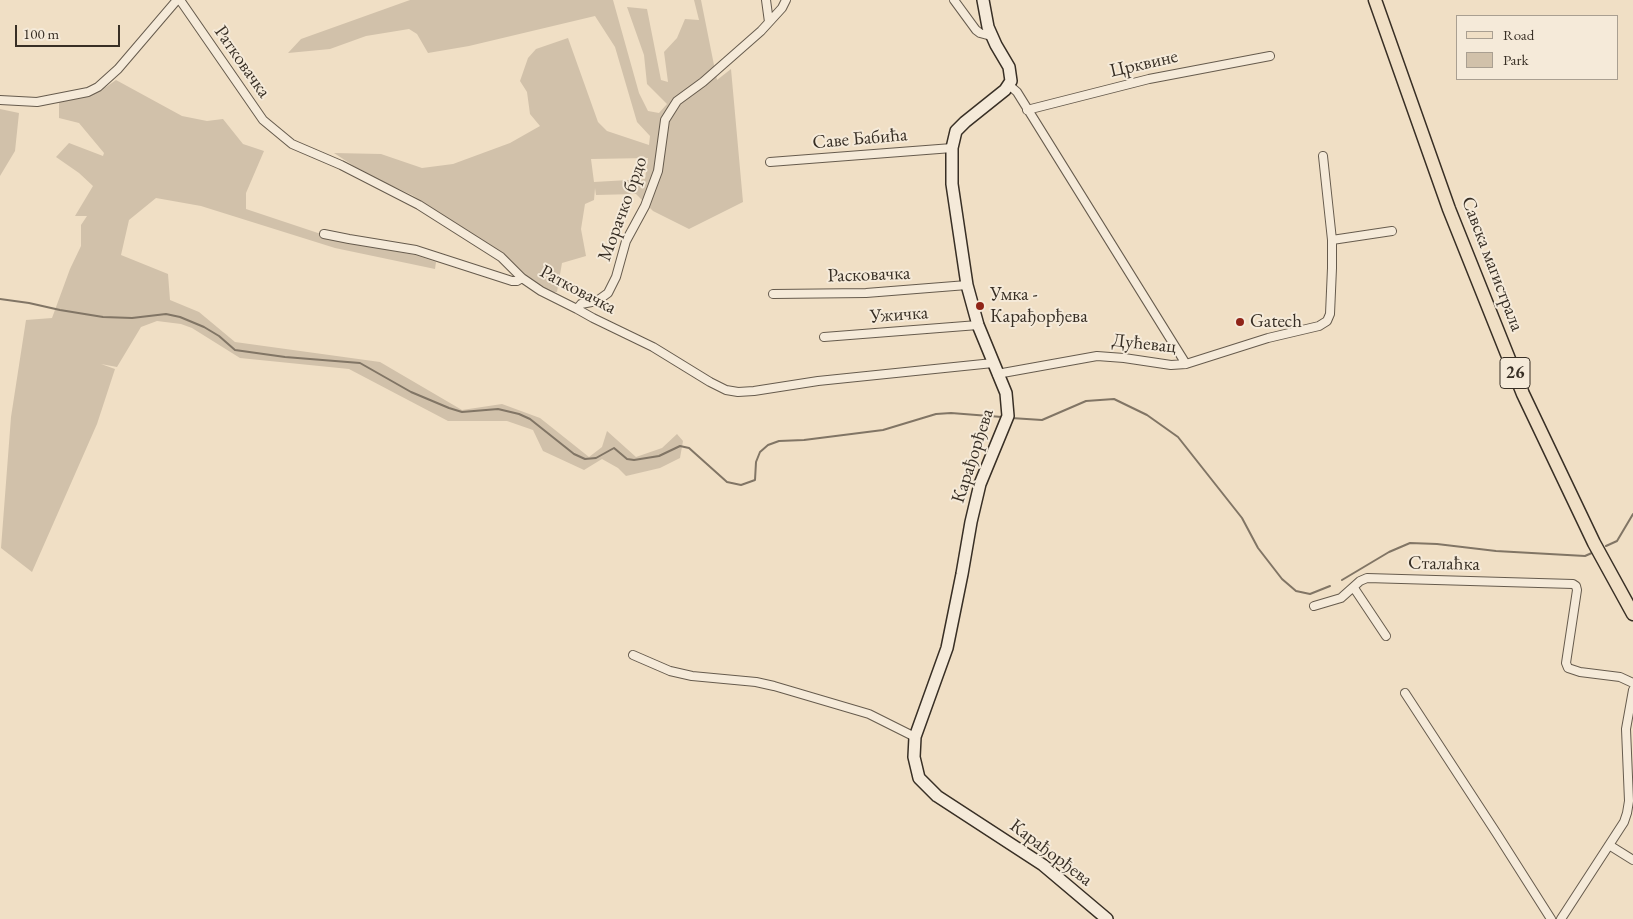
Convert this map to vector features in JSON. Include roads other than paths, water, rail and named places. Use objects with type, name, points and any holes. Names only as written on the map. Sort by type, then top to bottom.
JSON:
[{"type":"main road","name":"Савска магистрала","points":[[1375,0],[1449,209],[1524,394],[1594,543],[1633,614]]},
{"type":"street","points":[[0,100],[37,102],[88,92],[98,87],[118,69],[178,0]]},
{"type":"street","name":"Ратковачка","points":[[178,0],[263,120],[292,144],[341,165],[419,205],[495,252],[522,278],[541,291],[653,347],[726,390],[738,392],[754,391],[855,377],[995,368]]},
{"type":"street","points":[[766,0],[769,22]]},
{"type":"street","name":"Морачко брдо","points":[[577,309],[581,304],[597,302],[608,293],[616,277],[626,241],[645,206],[658,171],[665,120],[677,101],[703,82],[761,32],[782,8],[786,0]]},
{"type":"street","points":[[954,0],[967,20],[980,33],[991,36]]},
{"type":"street","points":[[983,0],[991,36],[1011,72],[1009,85],[1017,92],[1186,364]]},
{"type":"street","name":"Црквине","points":[[1027,110],[1149,79],[1270,56]]},
{"type":"street","name":"Карађорђева","points":[[1009,85],[960,126],[955,134],[952,148],[952,184],[967,285],[978,325],[1006,393],[1007,420],[980,484],[946,648],[915,737],[913,747],[915,765],[918,778],[944,801],[1043,865],[1107,919]]},
{"type":"street","name":"Саве Бабића","points":[[770,162],[952,148]]},
{"type":"street","name":"Дућевац","points":[[995,368],[1097,356],[1171,365],[1186,364],[1268,338],[1320,326],[1327,321],[1330,314],[1332,240],[1323,156]]},
{"type":"street","points":[[1332,240],[1392,231]]},
{"type":"street","points":[[324,234],[416,250],[512,281],[522,278]]},
{"type":"street","name":"Расковачка","points":[[773,294],[866,293],[967,285]]},
{"type":"street","name":"Ужичка","points":[[824,337],[978,325]]},
{"type":"street","name":"Сталаћка","points":[[1314,606],[1341,598],[1366,578],[1573,584],[1577,590],[1566,662],[1568,668],[1580,672],[1620,677],[1633,683]]},
{"type":"street","points":[[1354,588],[1386,636]]},
{"type":"street","points":[[633,655],[670,671],[685,675],[756,682],[774,686],[870,714],[915,737]]},
{"type":"street","points":[[1561,919],[1624,822],[1629,801],[1626,729],[1633,690]]},
{"type":"street","points":[[1405,693],[1551,919]]},
{"type":"street","points":[[1609,845],[1633,860]]},
{"type":"waterway","points":[[0,299],[103,317],[132,318],[166,314],[180,317],[204,327],[219,336],[235,350],[285,357],[360,363],[411,392],[449,408],[462,412],[498,409],[519,414],[530,419],[574,454],[585,459],[596,458],[614,448],[627,459],[634,460],[659,456],[680,446],[689,448],[727,482],[741,485],[755,480],[756,462],[760,452],[768,445],[779,441],[804,440],[883,430],[936,414],[951,413],[1002,417]]},
{"type":"waterway","points":[[1011,418],[1042,420],[1086,401],[1114,399],[1147,415],[1178,437],[1242,518],[1258,548],[1282,579],[1296,591],[1310,594],[1330,586]]},
{"type":"waterway","points":[[1606,546],[1617,541],[1633,514]]},
{"type":"waterway","points":[[1342,580],[1389,552],[1410,543],[1437,544],[1496,551],[1585,556],[1594,552]]},
{"type":"place","name":"Умка - Карађорђева","points":[[980,306]]},
{"type":"place","name":"Gatech","points":[[1240,322]]}]
